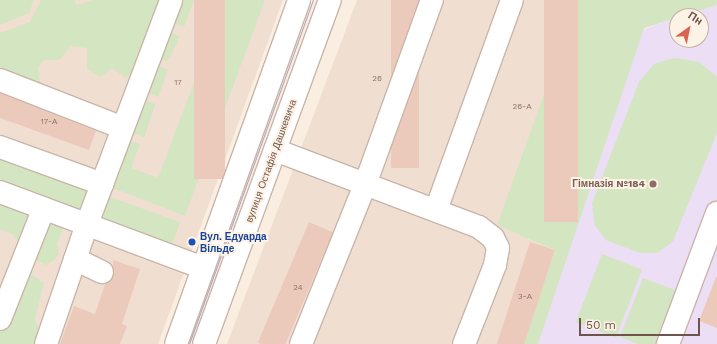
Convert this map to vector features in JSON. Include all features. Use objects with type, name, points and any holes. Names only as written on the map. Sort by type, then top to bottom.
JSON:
[{"type":"street","points":[[46,344],[87,224],[171,0]]},
{"type":"street","points":[[176,344],[299,0]]},
{"type":"street","name":"вулиця Остафія Дашкевича","points":[[204,344],[330,0]]},
{"type":"street","points":[[304,343],[366,182],[432,0]]},
{"type":"street","points":[[436,210],[512,0]]},
{"type":"street","points":[[0,80],[123,128]]},
{"type":"street","points":[[0,147],[102,184]]},
{"type":"street","points":[[275,150],[366,182],[483,229],[492,238],[498,248],[495,265],[464,344]]},
{"type":"street","points":[[0,192],[203,268]]},
{"type":"street","points":[[0,319],[44,208]]},
{"type":"street","points":[[668,344],[717,212]]},
{"type":"street","points":[[75,259],[102,272]]},
{"type":"shaded area","points":[[0,0],[283,0],[158,344],[0,344]]},
{"type":"shaded area","points":[[357,0],[717,0],[717,5],[707,8],[669,8],[669,20],[644,28],[538,344],[227,344]]},
{"type":"shaded area","name":"Гімназія №184","points":[[717,5],[717,344],[538,344],[637,32],[669,20],[669,48],[709,48],[709,8],[707,8]]},
{"type":"green space","points":[[0,0],[34,0],[29,13],[0,25]]},
{"type":"green space","points":[[41,0],[75,0],[76,5],[95,0],[162,0],[148,44],[137,54],[135,69],[126,78],[112,68],[100,77],[87,69],[87,48],[71,46],[59,60],[43,60],[38,68],[40,83],[27,83],[0,69],[0,33],[30,22]]},
{"type":"green space","points":[[177,0],[194,0],[184,27],[169,22]]},
{"type":"green space","points":[[225,0],[265,0],[185,216],[108,186],[124,139],[140,144],[131,168],[158,178]]},
{"type":"green space","points":[[578,0],[717,0],[717,5],[707,8],[669,8],[669,20],[644,28],[538,344],[523,344],[555,250],[497,225]]},
{"type":"green space","points":[[167,30],[180,37],[167,62],[154,55]]},
{"type":"green space","points":[[674,58],[699,62],[717,77],[717,133],[673,241],[658,253],[640,253],[606,240],[595,226],[592,203],[639,82],[654,64]]},
{"type":"green space","points":[[154,64],[168,69],[158,96],[144,91]]},
{"type":"green space","points":[[140,99],[155,104],[144,137],[129,132]]},
{"type":"green space","points":[[0,155],[92,189],[82,216],[0,186]]},
{"type":"green space","points":[[105,195],[180,222],[171,249],[95,221]]},
{"type":"green space","points":[[0,197],[64,226],[57,244],[59,254],[54,260],[46,265],[30,257],[12,234],[0,229]]},
{"type":"green space","points":[[602,254],[642,269],[616,338],[576,322]]},
{"type":"green space","points":[[22,274],[32,275],[44,283],[35,319],[39,330],[39,344],[0,344],[0,330]]},
{"type":"green space","points":[[643,278],[675,290],[655,344],[638,344],[620,337]]},
{"type":"building","points":[[194,0],[225,0],[225,179],[194,179]]},
{"type":"building","points":[[391,0],[419,0],[419,168],[391,168]]},
{"type":"building","points":[[544,0],[578,0],[578,222],[544,222]]},
{"type":"building","points":[[0,93],[96,131],[89,150],[0,118]]},
{"type":"building","points":[[309,222],[333,232],[285,344],[261,344],[258,343]]},
{"type":"building","points":[[530,242],[555,250],[524,344],[497,344]]},
{"type":"building","points":[[113,260],[140,269],[122,324],[127,326],[120,344],[60,344],[74,306],[95,314],[105,284],[113,277]]},
{"type":"building","points":[[717,277],[717,328],[699,321]]},
{"type":"tram line","points":[[189,344],[313,0]]},
{"type":"place","name":"Гімназія №184","points":[[653,184]]},
{"type":"place","name":"Вул. Едуарда Вільде","points":[[192,242]]}]
